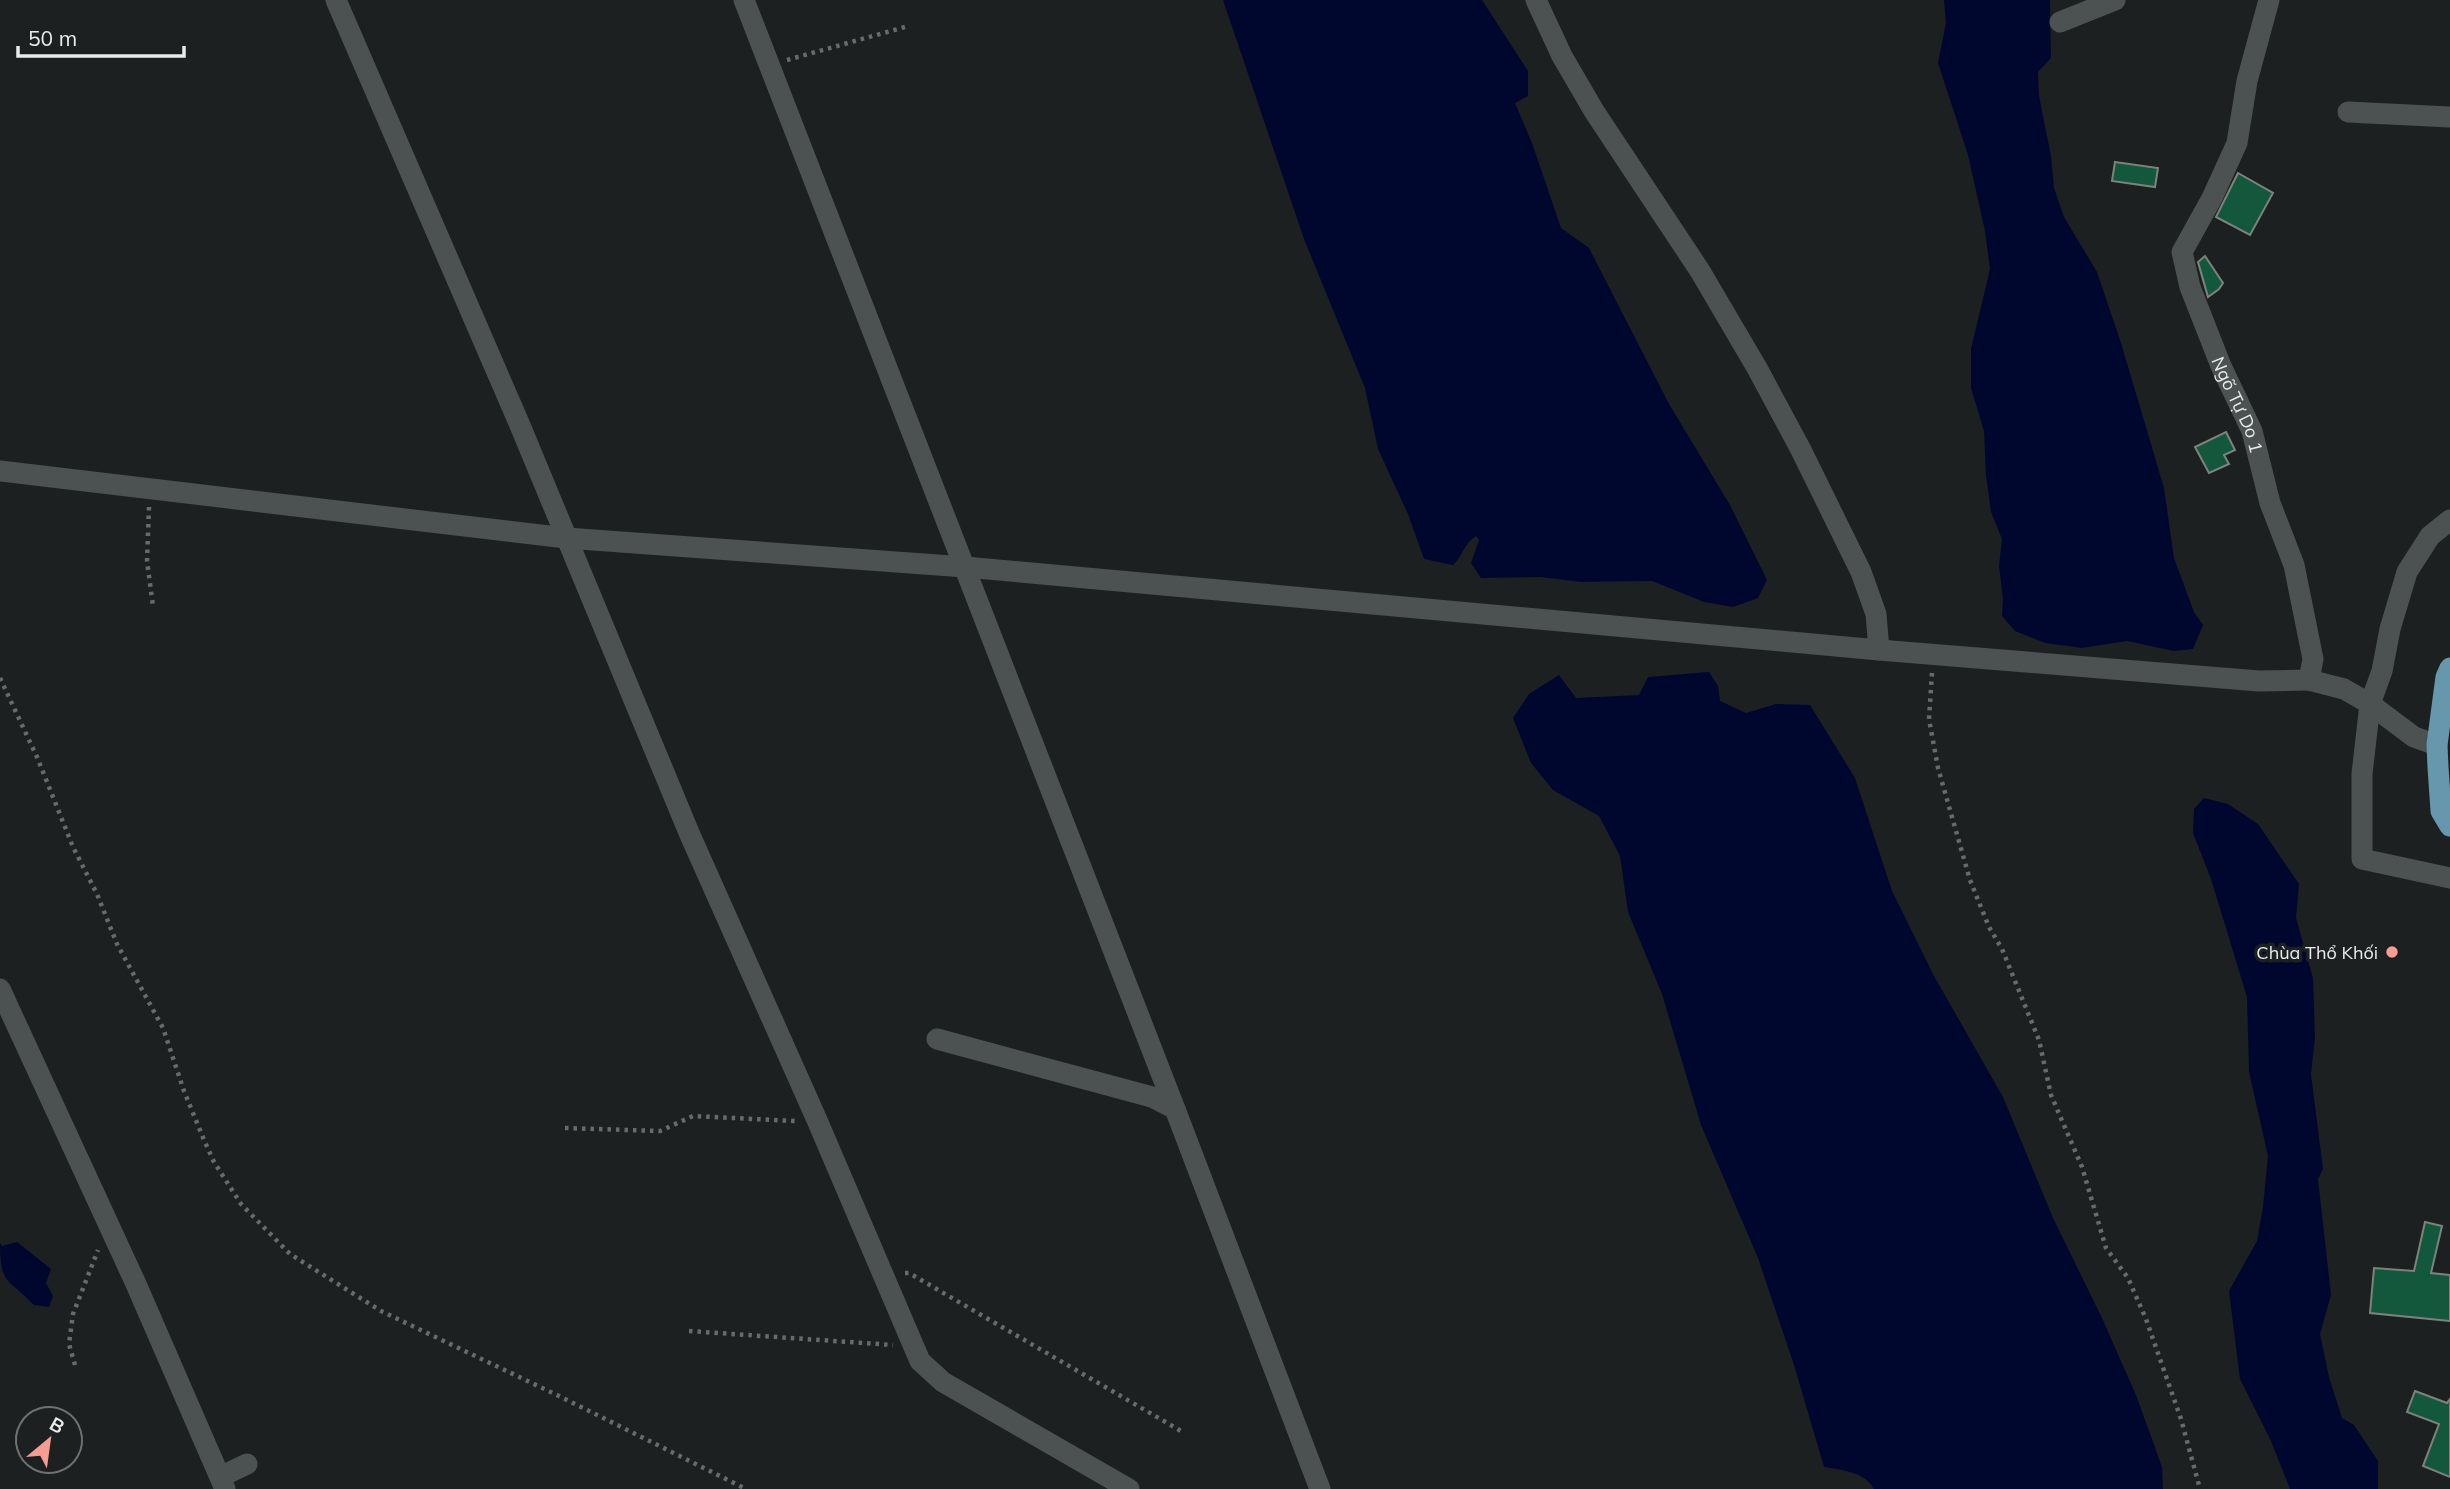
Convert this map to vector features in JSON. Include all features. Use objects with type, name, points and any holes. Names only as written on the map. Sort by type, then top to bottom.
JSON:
[{"type":"main road","points":[[2450,667],[2446,677],[2437,745],[2441,811],[2450,826]]},
{"type":"street","points":[[336,0],[519,423],[690,835],[817,1120],[920,1361],[943,1382],[1129,1489]]},
{"type":"street","points":[[744,0],[1320,1489]]},
{"type":"street","points":[[1536,0],[1562,56],[1594,111],[1700,271],[1801,450],[1861,572],[1876,614],[1879,650]]},
{"type":"street","points":[[2060,22],[2115,0]]},
{"type":"street","name":"Ngõ Tự Do 1","points":[[2269,0],[2247,81],[2237,143],[2212,198],[2182,252],[2190,287],[2221,366],[2252,431],[2270,503],[2294,565],[2313,659],[2309,680]]},
{"type":"street","points":[[2348,112],[2450,117]]},
{"type":"street","points":[[0,471],[566,538],[965,567],[1935,655],[2259,681],[2309,680],[2344,689],[2370,704],[2414,737],[2437,745]]},
{"type":"street","points":[[2450,520],[2430,536],[2407,572],[2390,629],[2382,671],[2370,704],[2362,774],[2362,859],[2450,878]]},
{"type":"street","points":[[0,989],[114,1234],[222,1483],[247,1464]]},
{"type":"street","points":[[937,1039],[1152,1097],[1175,1110]]},
{"type":"path","points":[[770,65],[905,27]]},
{"type":"path","points":[[150,489],[147,561],[153,606]]},
{"type":"path","points":[[1935,655],[1930,682],[1929,719],[1938,768],[1959,845],[1978,901],[2003,949],[2039,1040],[2051,1095],[2082,1167],[2106,1248],[2127,1278],[2154,1342],[2181,1419],[2200,1489]]},
{"type":"path","points":[[0,678],[117,944],[163,1028],[184,1091],[214,1162],[241,1204],[290,1254],[381,1311],[559,1395],[746,1489]]},
{"type":"path","points":[[565,1128],[660,1131],[693,1116],[817,1120]]},
{"type":"path","points":[[75,1365],[69,1344],[73,1314],[94,1257],[102,1244],[114,1234]]},
{"type":"path","points":[[883,1272],[909,1273],[1181,1431]]},
{"type":"path","points":[[689,1331],[914,1347]]},
{"type":"water","points":[[1223,0],[1482,0],[1528,71],[1528,96],[1515,103],[1532,143],[1561,228],[1589,248],[1669,404],[1730,505],[1767,580],[1758,598],[1733,607],[1704,602],[1652,581],[1581,582],[1541,577],[1481,578],[1471,563],[1479,540],[1476,536],[1453,565],[1424,559],[1408,514],[1378,449],[1365,388],[1304,239]]},
{"type":"water","points":[[1944,0],[2050,0],[2051,58],[2038,72],[2039,96],[2051,156],[2054,188],[2064,217],[2097,272],[2121,343],[2164,488],[2174,558],[2194,612],[2203,625],[2193,649],[2174,651],[2127,641],[2082,648],[2045,643],[2015,631],[2002,616],[1999,566],[2002,539],[1991,512],[1984,431],[1971,388],[1971,349],[1990,269],[1985,231],[1968,155],[1938,63],[1946,23]]},
{"type":"water","points":[[1709,672],[1718,686],[1720,701],[1746,713],[1776,704],[1810,705],[1855,778],[1892,891],[1934,976],[2003,1097],[2053,1218],[2136,1395],[2162,1467],[2163,1489],[1874,1489],[1859,1475],[1824,1467],[1794,1365],[1758,1258],[1701,1125],[1662,994],[1628,912],[1620,856],[1599,816],[1553,790],[1531,763],[1513,718],[1529,694],[1559,675],[1576,698],[1639,695],[1648,677]]},
{"type":"water","points":[[2204,798],[2228,804],[2258,824],[2299,884],[2296,918],[2313,978],[2315,1037],[2311,1074],[2323,1169],[2318,1179],[2331,1295],[2320,1334],[2329,1377],[2342,1418],[2354,1425],[2378,1461],[2378,1489],[2290,1489],[2271,1441],[2240,1379],[2229,1291],[2257,1241],[2268,1156],[2249,1072],[2247,997],[2211,879],[2193,833],[2194,809]]},
{"type":"water","points":[[17,1242],[51,1269],[46,1283],[53,1296],[49,1307],[34,1305],[4,1274],[0,1243],[2,1246]]},
{"type":"building","points":[[2115,162],[2158,168],[2155,187],[2112,181]]},
{"type":"building","points":[[2238,173],[2273,193],[2250,235],[2216,217]]},
{"type":"building","points":[[2205,256],[2223,283],[2208,297],[2198,262]]},
{"type":"building","points":[[2226,432],[2235,450],[2224,455],[2229,464],[2209,473],[2195,447]]},
{"type":"building","points":[[2425,1222],[2442,1226],[2431,1273],[2450,1275],[2450,1321],[2370,1313],[2374,1268],[2414,1271]]},
{"type":"building","points":[[2415,1391],[2447,1403],[2450,1399],[2450,1477],[2423,1466],[2439,1424],[2407,1412]]},
{"type":"place","name":"Chùa Thổ Khối","points":[[2392,952]]}]
